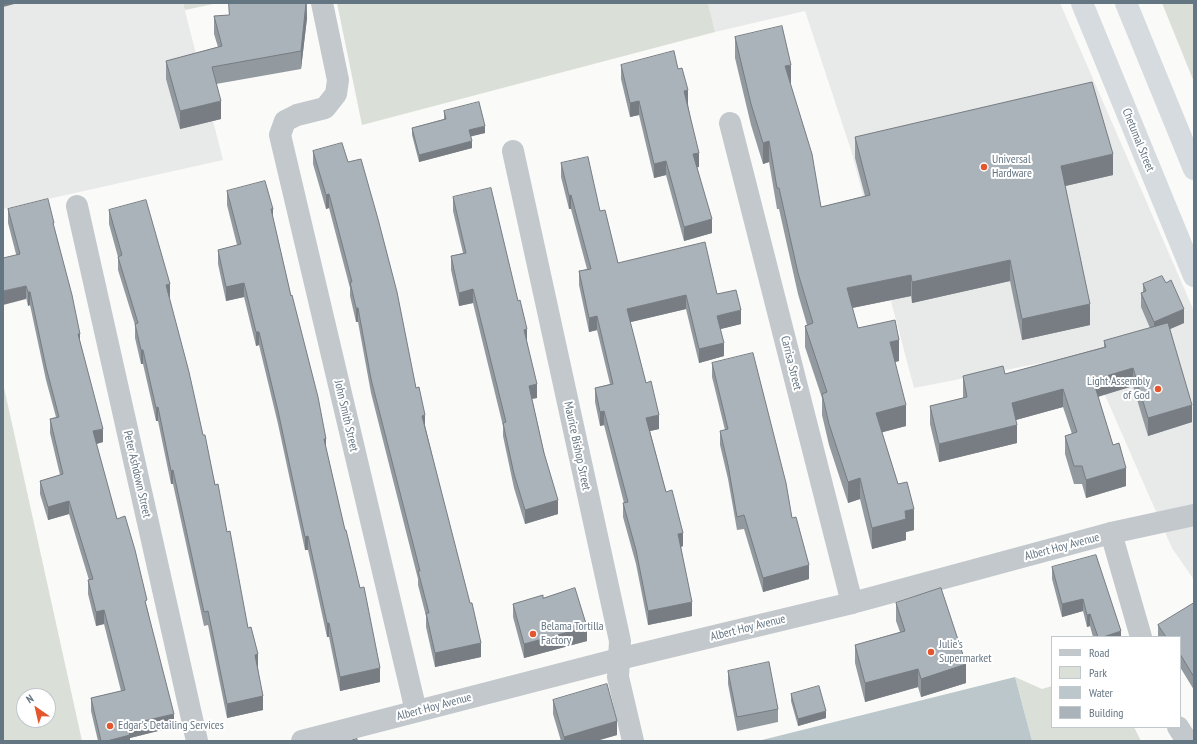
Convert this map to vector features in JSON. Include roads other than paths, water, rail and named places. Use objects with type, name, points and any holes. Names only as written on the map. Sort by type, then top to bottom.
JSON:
[{"type":"highway","name":"Chetumal Street","points":[[1082,3],[1194,276]]},
{"type":"highway","points":[[1126,3],[1194,169]]},
{"type":"street","name":"John Smith Street","points":[[322,3],[338,80],[336,94],[325,108],[297,115],[285,121],[280,135],[416,711]]},
{"type":"street","name":"Carrisa Street","points":[[730,124],[852,603]]},
{"type":"street","name":"Maurice Bishop Street","points":[[513,151],[620,641],[618,677],[633,741]]},
{"type":"street","name":"Peter Ashdown Street","points":[[77,206],[197,741]]},
{"type":"street","name":"Albert Hoy Avenue","points":[[302,741],[619,659],[852,603],[1111,533],[1194,515]]},
{"type":"street","points":[[1111,533],[1141,636]]},
{"type":"street","points":[[1179,728],[1187,741]]},
{"type":"water","points":[[1015,677],[1032,741],[758,741]]},
{"type":"place","name":"Universal Hardware","points":[[984,167]]},
{"type":"place","name":"Light Assembly of God","points":[[1158,389]]},
{"type":"place","name":"Belama Tortilla Factory","points":[[533,634]]},
{"type":"place","name":"Julie's Supermarket","points":[[931,652]]},
{"type":"place","name":"Edgar's Detailing Services","points":[[110,726]]}]
